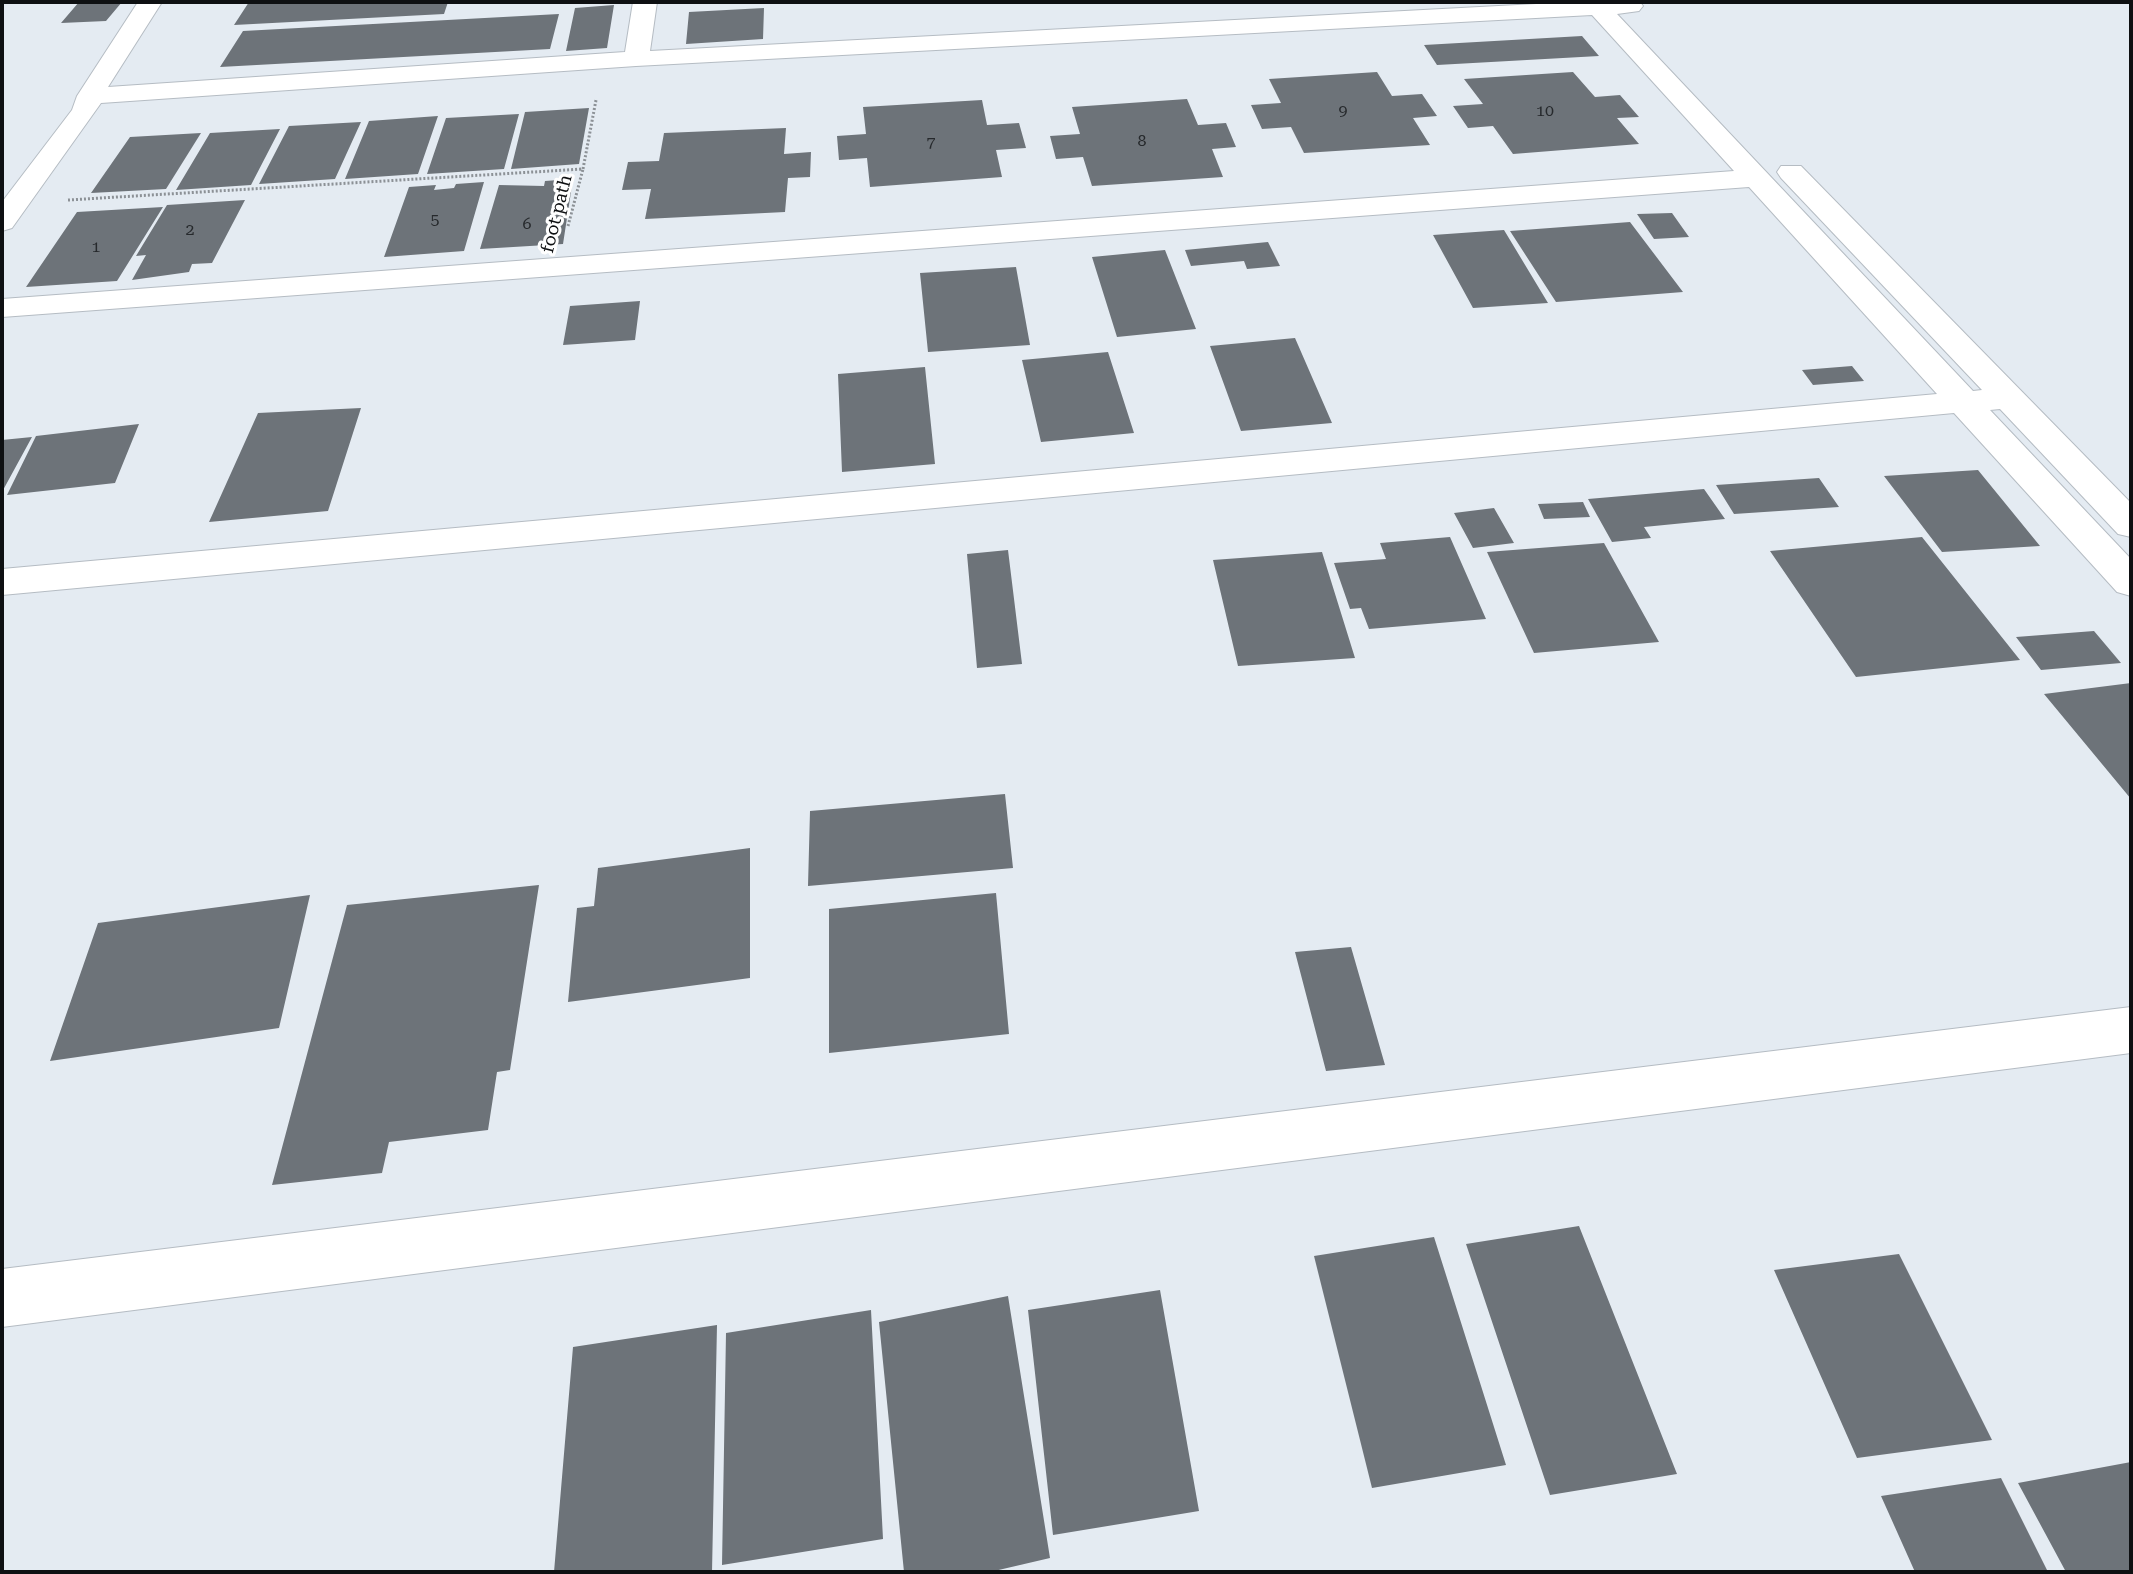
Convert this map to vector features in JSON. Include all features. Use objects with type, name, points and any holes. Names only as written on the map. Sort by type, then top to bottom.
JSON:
[{"type":"street","points":[[9,212],[85,111],[90,96],[150,2]]},
{"type":"street","points":[[636,59],[645,2]]},
{"type":"street","points":[[90,96],[636,59],[1612,5],[2009,398],[2131,525]]},
{"type":"street","points":[[2,308],[558,267],[1763,157]]},
{"type":"street","points":[[1763,157],[1964,402],[2131,583]]},
{"type":"street","points":[[2,582],[2009,398]]},
{"type":"street","points":[[2,1298],[2131,1030]]},
{"type":"path","name":"foot path","points":[[558,267],[583,169],[596,97]]},
{"type":"path","points":[[9,212],[583,169]]},
{"type":"building","points":[[79,2],[122,2],[106,21],[61,23]]},
{"type":"building","points":[[249,2],[448,2],[444,14],[234,25]]},
{"type":"building","points":[[614,5],[607,48],[566,51],[575,8]]},
{"type":"building","points":[[764,8],[763,39],[686,44],[689,12]]},
{"type":"building","points":[[559,14],[550,49],[220,67],[243,31]]},
{"type":"building","points":[[1582,36],[1599,56],[1437,65],[1424,45]]},
{"type":"building","points":[[1377,72],[1392,96],[1422,94],[1437,116],[1413,118],[1430,145],[1304,153],[1291,127],[1262,129],[1251,105],[1281,103],[1269,79]]},
{"type":"building","points":[[1573,72],[1595,97],[1620,95],[1639,117],[1617,118],[1639,144],[1513,154],[1493,126],[1468,128],[1453,106],[1483,104],[1464,79]]},
{"type":"building","points":[[1187,99],[1198,125],[1226,123],[1236,147],[1212,149],[1223,177],[1092,186],[1083,157],[1056,159],[1050,136],[1080,134],[1072,107]]},
{"type":"building","points":[[982,100],[987,125],[1019,123],[1026,148],[996,150],[1002,177],[870,187],[867,158],[839,160],[837,136],[866,134],[863,107]]},
{"type":"building","points":[[589,108],[579,164],[511,169],[525,112]]},
{"type":"building","points":[[519,114],[504,169],[427,174],[446,118]]},
{"type":"building","points":[[438,116],[418,174],[345,179],[369,121]]},
{"type":"building","points":[[361,122],[335,179],[259,184],[289,126]]},
{"type":"building","points":[[786,128],[784,154],[811,152],[810,177],[788,178],[785,212],[645,219],[651,189],[622,190],[628,162],[659,161],[664,133]]},
{"type":"building","points":[[280,129],[251,185],[176,190],[210,133]]},
{"type":"building","points":[[201,133],[166,189],[91,193],[130,137]]},
{"type":"building","points":[[573,179],[563,244],[480,249],[499,185],[544,186],[545,181]]},
{"type":"building","points":[[484,182],[464,251],[384,257],[409,187],[436,185],[434,190],[454,188],[456,184]]},
{"type":"building","points":[[245,200],[212,263],[192,264],[189,272],[132,280],[146,255],[136,256],[167,205]]},
{"type":"building","points":[[163,207],[117,281],[26,287],[77,212]]},
{"type":"building","points":[[1672,213],[1689,237],[1654,239],[1637,214]]},
{"type":"building","points":[[1630,222],[1683,292],[1556,302],[1510,231]]},
{"type":"building","points":[[1504,230],[1548,303],[1473,308],[1433,235]]},
{"type":"building","points":[[1268,242],[1280,266],[1247,269],[1244,261],[1191,266],[1185,250]]},
{"type":"building","points":[[1165,250],[1196,329],[1117,337],[1092,257]]},
{"type":"building","points":[[1016,267],[1030,345],[928,352],[920,273]]},
{"type":"building","points":[[640,301],[635,340],[563,345],[570,306]]},
{"type":"building","points":[[1295,338],[1332,423],[1241,431],[1210,346]]},
{"type":"building","points":[[1108,352],[1134,433],[1041,442],[1022,360]]},
{"type":"building","points":[[1852,366],[1864,381],[1813,385],[1802,370]]},
{"type":"building","points":[[925,367],[935,464],[842,472],[838,374]]},
{"type":"building","points":[[361,408],[328,511],[209,522],[258,413]]},
{"type":"building","points":[[139,424],[115,483],[7,495],[36,436]]},
{"type":"building","points":[[32,437],[2,492],[2,440]]},
{"type":"building","points":[[1978,470],[2040,546],[1942,552],[1884,476]]},
{"type":"building","points":[[1819,478],[1839,507],[1734,514],[1716,485]]},
{"type":"building","points":[[1704,489],[1725,519],[1644,527],[1651,538],[1612,542],[1588,499]]},
{"type":"building","points":[[1583,502],[1590,517],[1544,519],[1538,504]]},
{"type":"building","points":[[1494,508],[1514,543],[1473,548],[1454,513]]},
{"type":"building","points":[[1450,537],[1486,619],[1369,629],[1361,608],[1350,609],[1334,563],[1386,559],[1380,543]]},
{"type":"building","points":[[1922,537],[2020,660],[1856,677],[1770,551]]},
{"type":"building","points":[[1604,543],[1659,642],[1534,653],[1487,552]]},
{"type":"building","points":[[1008,550],[1022,664],[977,668],[967,554]]},
{"type":"building","points":[[1322,552],[1355,658],[1238,666],[1213,560]]},
{"type":"building","points":[[2094,631],[2121,663],[2041,670],[2016,637]]},
{"type":"building","points":[[2131,683],[2131,799],[2044,694]]},
{"type":"building","points":[[1005,794],[1013,868],[808,886],[810,811]]},
{"type":"building","points":[[750,848],[750,978],[568,1002],[577,908],[594,906],[598,868]]},
{"type":"building","points":[[539,885],[510,1070],[497,1072],[488,1130],[389,1142],[382,1173],[272,1185],[347,905]]},
{"type":"building","points":[[996,893],[1009,1034],[829,1053],[829,909]]},
{"type":"building","points":[[310,895],[279,1028],[50,1061],[98,923]]},
{"type":"building","points":[[1351,947],[1385,1065],[1326,1071],[1295,952]]},
{"type":"building","points":[[1579,1226],[1677,1474],[1550,1495],[1466,1244]]},
{"type":"building","points":[[1434,1237],[1506,1465],[1372,1488],[1314,1256]]},
{"type":"building","points":[[1899,1254],[1992,1440],[1857,1458],[1774,1270]]},
{"type":"building","points":[[1160,1290],[1199,1511],[1053,1535],[1028,1310]]},
{"type":"building","points":[[1008,1296],[1050,1558],[990,1572],[904,1572],[879,1322]]},
{"type":"building","points":[[871,1310],[883,1539],[722,1565],[726,1333]]},
{"type":"building","points":[[717,1325],[712,1572],[554,1572],[573,1347]]},
{"type":"building","points":[[2131,1462],[2131,1572],[2066,1572],[2018,1483]]},
{"type":"building","points":[[2001,1478],[2048,1572],[1915,1572],[1881,1496]]}]
